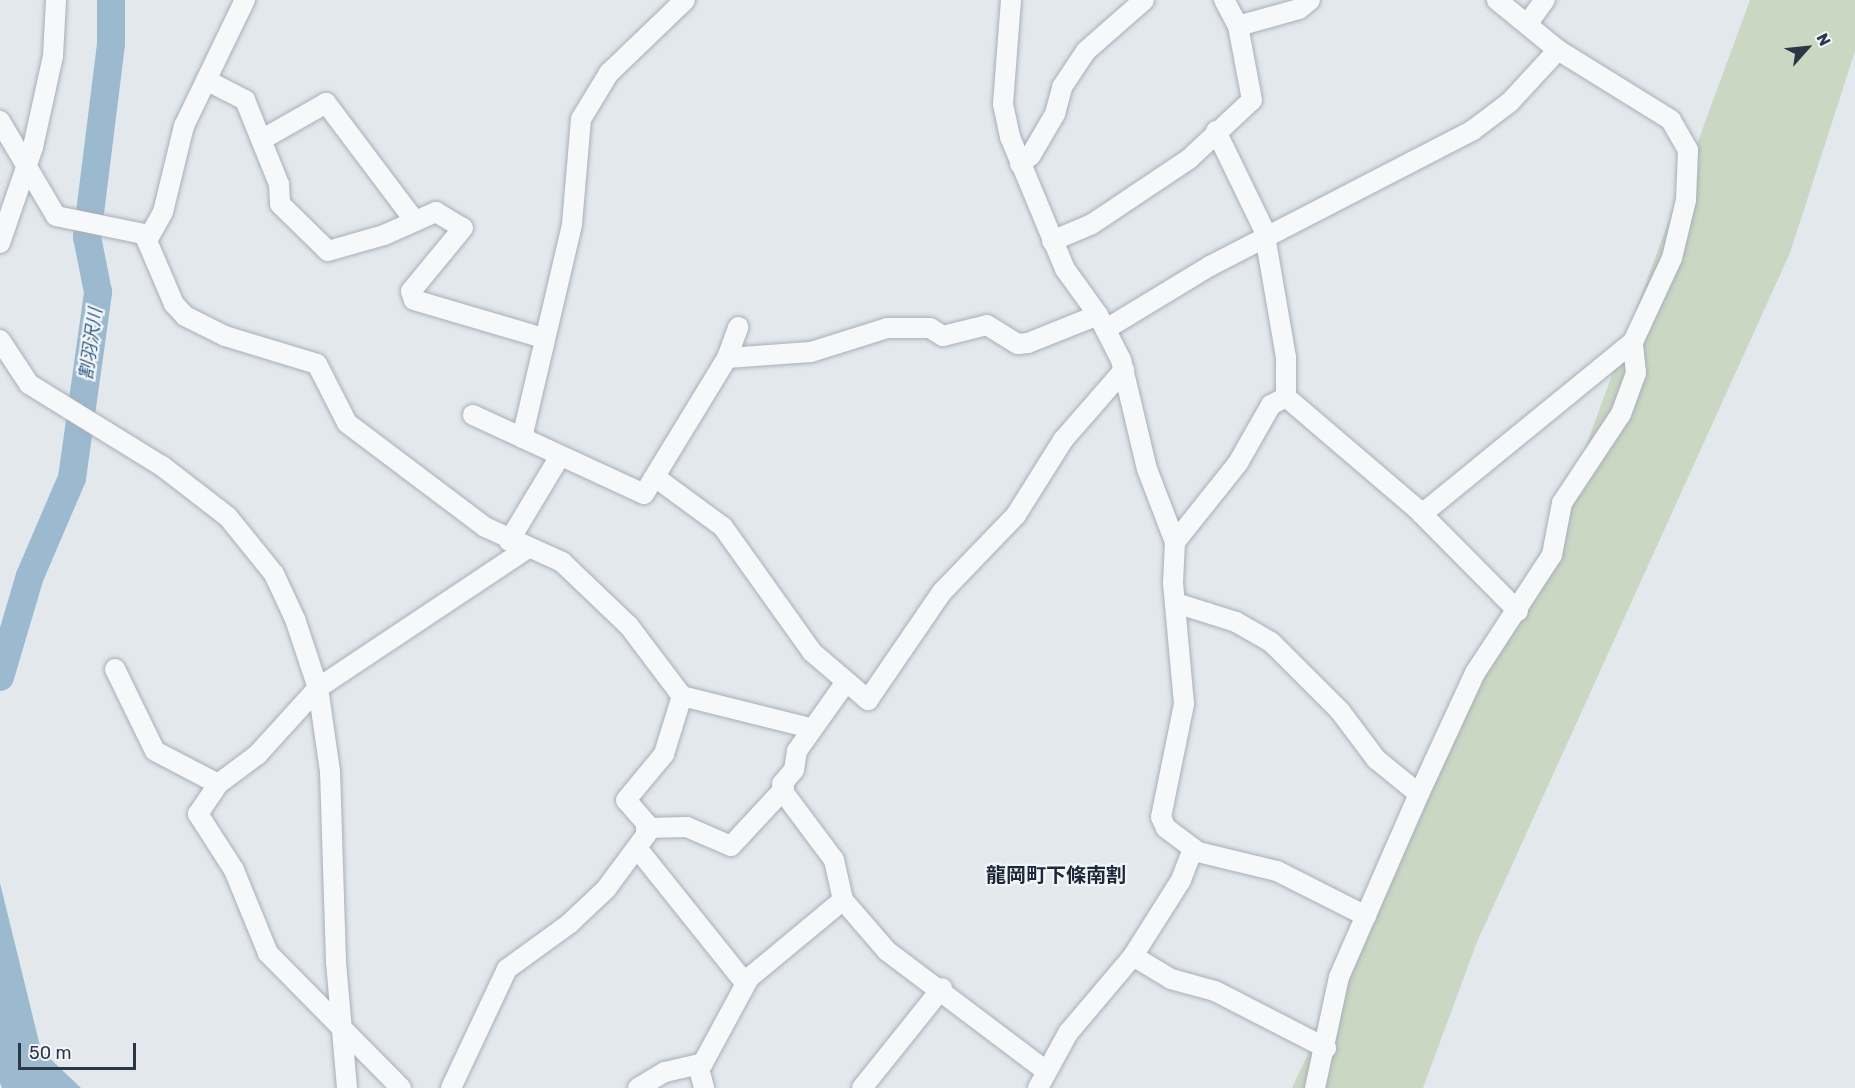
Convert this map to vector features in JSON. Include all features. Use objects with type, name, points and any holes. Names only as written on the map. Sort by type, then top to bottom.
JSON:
[{"type":"street","points":[[0,243],[26,167],[53,56],[56,0]]},
{"type":"street","points":[[148,239],[163,212],[184,126],[245,0]]},
{"type":"street","points":[[522,438],[543,338],[572,224],[581,119],[609,73],[685,0]]},
{"type":"street","points":[[1011,0],[1003,104],[1020,165],[1052,241],[1102,322],[1124,370],[1148,469],[1175,542],[1176,603],[1183,714],[1161,817],[1193,848],[1228,863],[1277,871],[1366,916]]},
{"type":"street","points":[[1020,165],[1037,144],[1055,114],[1062,87],[1086,51],[1144,0]]},
{"type":"street","points":[[1052,241],[1092,224],[1179,166],[1252,100],[1238,26],[1224,0]]},
{"type":"street","points":[[1238,26],[1299,9],[1310,0]]},
{"type":"street","points":[[1422,514],[1633,342],[1672,258],[1686,200],[1688,150],[1684,134],[1671,120],[1558,50],[1528,23],[1497,0]]},
{"type":"street","points":[[1528,23],[1545,0]]},
{"type":"street","points":[[727,358],[810,352],[887,328],[930,328],[943,336],[987,325],[1018,344],[1102,322],[1210,266],[1267,240],[1473,130],[1510,102],[1558,50]]},
{"type":"street","points":[[207,80],[245,100],[279,184],[280,204],[328,250],[436,212],[463,228],[411,291],[414,300],[543,338]]},
{"type":"street","points":[[261,140],[326,104],[415,221]]},
{"type":"street","points":[[0,121],[56,216],[67,221],[128,228],[148,239],[174,304],[185,316],[225,336],[317,363],[347,423],[509,541],[562,562],[629,626],[682,696],[810,728]]},
{"type":"street","points":[[1216,131],[1267,240],[1286,357],[1286,397],[1422,514],[1518,611]]},
{"type":"street","points":[[473,415],[644,494],[727,358],[738,327]]},
{"type":"street","points":[[0,340],[29,384],[126,441],[228,517],[274,574],[318,688],[330,771],[336,962],[347,1088]]},
{"type":"street","points":[[1315,1088],[1326,1048],[1339,977],[1475,673],[1518,611],[1552,555],[1562,503],[1621,414],[1636,373],[1633,342]]},
{"type":"street","points":[[655,477],[723,527],[812,652],[868,700],[942,592],[1016,515],[1063,440],[1124,370]]},
{"type":"street","points":[[1175,542],[1238,463],[1271,405],[1286,397]]},
{"type":"street","points":[[509,541],[560,456]]},
{"type":"street","points":[[401,1088],[344,1036],[268,953],[234,870],[198,814],[218,784],[257,754],[318,688],[528,548]]},
{"type":"street","points":[[1176,603],[1236,622],[1271,642],[1340,711],[1376,759],[1419,794]]},
{"type":"street","points":[[115,669],[155,751],[218,784]]},
{"type":"street","points":[[646,828],[687,827],[731,846],[784,789],[810,728],[846,682]]},
{"type":"street","points":[[646,828],[626,800],[664,754],[682,696]]},
{"type":"street","points":[[784,789],[834,860],[843,900],[887,951],[942,988],[1041,1079],[1068,1034],[1133,956],[1181,880],[1193,848]]},
{"type":"street","points":[[451,1088],[507,969],[569,924],[637,848],[646,828]]},
{"type":"street","points":[[637,848],[745,983]]},
{"type":"street","points":[[704,1088],[698,1065],[745,983],[778,949],[843,900]]},
{"type":"street","points":[[1133,956],[1171,979],[1215,991],[1326,1048]]},
{"type":"street","points":[[862,1088],[942,988]]},
{"type":"street","points":[[638,1088],[665,1072],[698,1065]]},
{"type":"green space","points":[[1750,0],[1855,0],[1855,51],[1790,253],[1477,942],[1423,1088],[1292,1088],[1572,484]]},
{"type":"water","points":[[0,883],[41,1050],[81,1088],[2,1088],[0,1083]]},
{"type":"waterway","name":"割羽沢川","points":[[0,677],[30,576],[72,478],[98,292],[87,237],[111,44],[111,0]]},
{"type":"district","name":"龍岡町下條南割","points":[[1056,875]]}]
